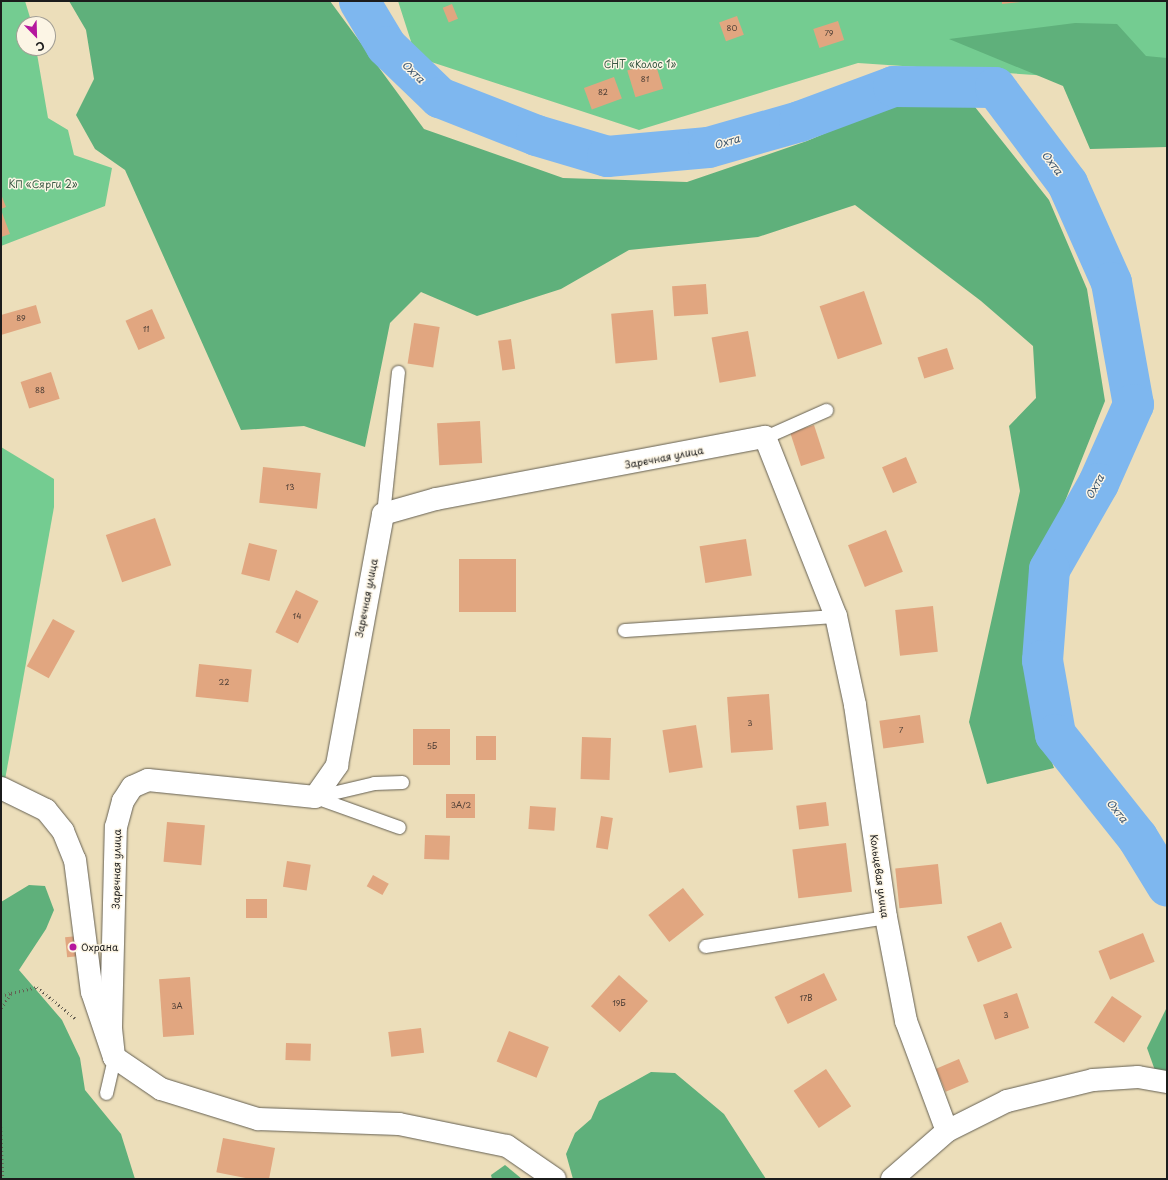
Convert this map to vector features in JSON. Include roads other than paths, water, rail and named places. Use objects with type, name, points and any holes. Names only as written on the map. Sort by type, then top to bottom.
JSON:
[{"type":"street","name":"Заречная улица","points":[[114,1057],[111,1026],[116,827],[127,793],[148,780],[315,797],[337,765],[383,514],[436,499],[765,436]]},
{"type":"street","points":[[765,436],[836,616]]},
{"type":"street","name":"Кольцевая улица","points":[[836,616],[855,705],[886,917],[906,1021],[947,1131]]},
{"type":"street","points":[[1,788],[46,810],[63,831],[75,860],[92,992],[114,1057],[161,1089],[258,1119],[399,1124],[507,1146],[555,1179]]},
{"type":"street","points":[[892,1179],[947,1131],[1007,1101],[1057,1086],[1138,1077],[1167,1082]]},
{"type":"lane","points":[[383,514],[398,372]]},
{"type":"lane","points":[[765,436],[826,410]]},
{"type":"lane","points":[[624,630],[836,616]]},
{"type":"lane","points":[[315,797],[374,783],[402,782]]},
{"type":"lane","points":[[315,797],[400,827]]},
{"type":"lane","points":[[705,946],[886,917]]},
{"type":"lane","points":[[106,1093],[114,1057]]},
{"type":"waterway","name":"Охта","points":[[359,1],[386,46],[439,97],[536,135],[607,156],[708,147],[799,121],[893,86],[995,87],[1067,183],[1111,282],[1133,404],[1098,483],[1049,569],[1042,660],[1055,734],[1137,837],[1167,886]]},
{"type":"place","name":"Охрана","points":[[73,947]]},
{"type":"park label","name":"СНТ «Колос 1»","points":[[640,64]]},
{"type":"park label","name":"КП «Сярги 2»","points":[[43,184]]}]
